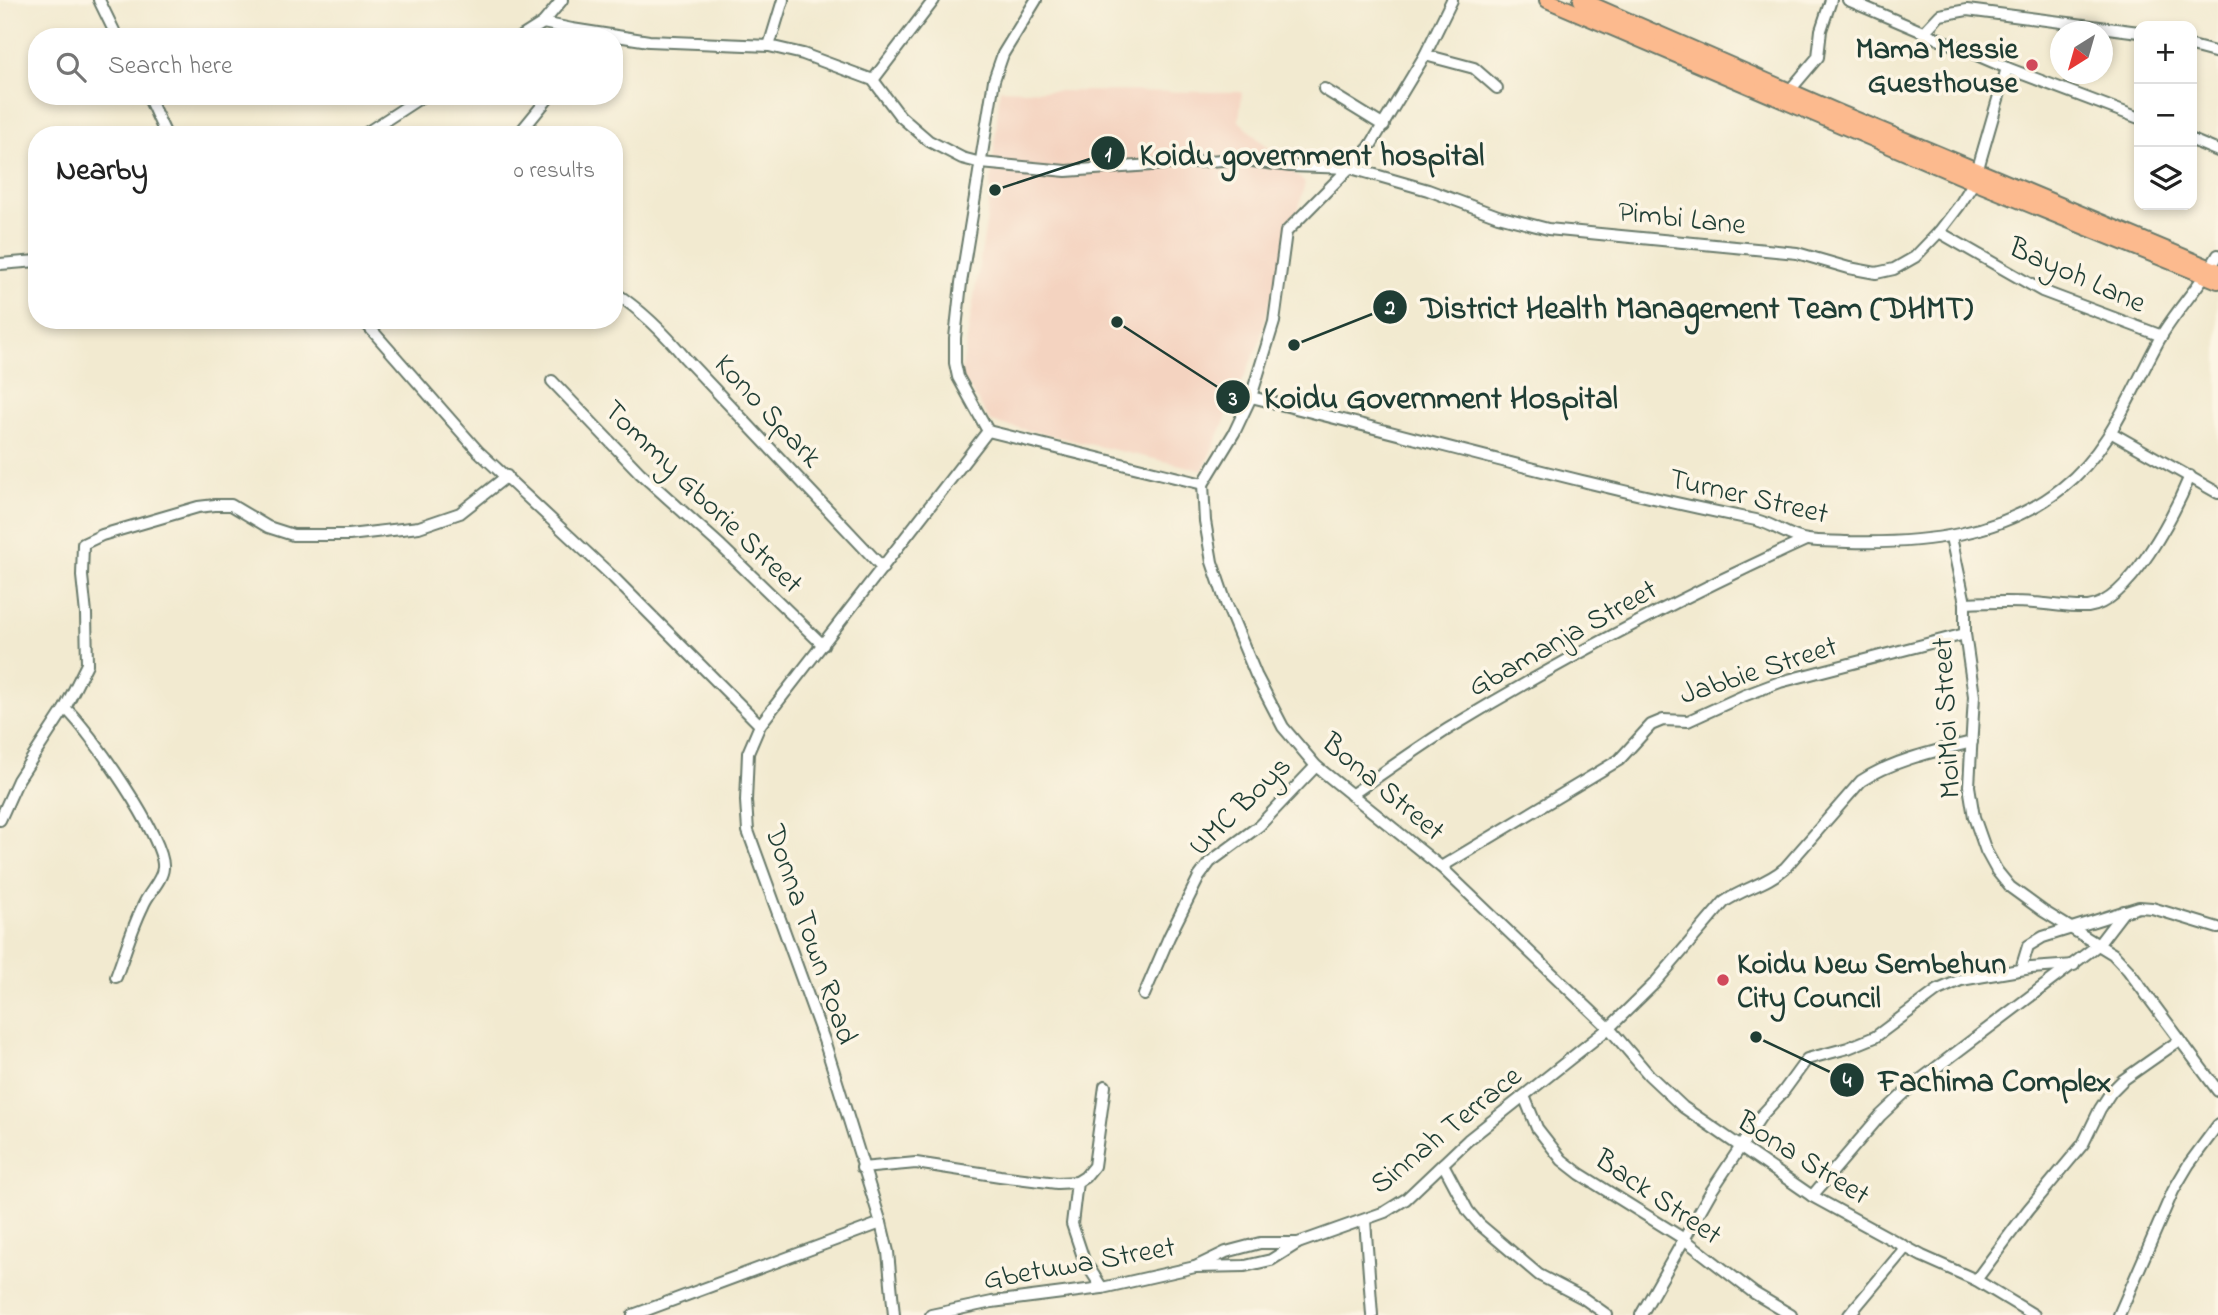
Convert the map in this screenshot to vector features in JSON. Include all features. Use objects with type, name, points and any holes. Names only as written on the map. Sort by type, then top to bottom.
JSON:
[{"type":"main road","points":[[1547,0],[1790,90],[1975,176]]},
{"type":"main road","points":[[1581,0],[1792,105],[2214,270]]},
{"type":"street","points":[[99,0],[113,28]]},
{"type":"street","points":[[535,28],[543,23],[562,0]]},
{"type":"street","points":[[769,46],[783,0]]},
{"type":"street","points":[[623,38],[769,46],[803,54],[873,80],[934,0]]},
{"type":"street","points":[[1036,0],[1003,54],[994,80],[961,283],[955,338],[958,377],[988,431],[1203,484],[1234,433],[1251,397],[1274,322],[1286,232],[1351,168],[1384,127],[1425,55],[1452,0]]},
{"type":"street","points":[[1790,90],[1818,57],[1821,30],[1831,0]]},
{"type":"street","points":[[1848,0],[2007,68],[2134,116]]},
{"type":"street","points":[[1924,32],[1940,15],[1967,10],[2134,31]]},
{"type":"street","points":[[543,23],[557,28]]},
{"type":"street","points":[[2197,47],[2218,53]]},
{"type":"street","points":[[1425,55],[1474,68],[1497,88]]},
{"type":"street","name":"Pimbi Lane","points":[[873,80],[900,116],[929,141],[962,158],[981,163],[1066,172],[1237,159],[1290,166],[1351,168],[1428,190],[1498,216],[1548,229],[1797,253],[1876,273],[1894,269],[1914,257],[1939,232],[1975,176],[2007,68]]},
{"type":"street","points":[[1324,89],[1384,127]]},
{"type":"street","points":[[152,105],[162,126]]},
{"type":"street","points":[[377,126],[409,105]]},
{"type":"street","points":[[525,126],[543,105]]},
{"type":"street","points":[[2197,142],[2218,151]]},
{"type":"street","name":"Bayoh Lane","points":[[1939,232],[2042,291],[2162,336]]},
{"type":"street","points":[[0,264],[28,262]]},
{"type":"street","name":"Turner Street","points":[[1251,397],[1691,508],[1768,523],[1806,540],[1898,543],[1951,537],[1989,526],[2031,508],[2059,491],[2089,463],[2112,433],[2178,310],[2214,270]]},
{"type":"street","name":"Kono Spark","points":[[623,298],[661,329],[685,358],[883,568]]},
{"type":"street","points":[[370,329],[469,442],[614,578],[760,725]]},
{"type":"street","name":"Tommy Gborie Street","points":[[552,381],[640,473],[822,645]]},
{"type":"street","name":"Donna Town Road","points":[[894,1315],[888,1252],[881,1223],[820,1028],[748,831],[748,753],[760,725],[988,431]]},
{"type":"street","points":[[2112,433],[2218,493]]},
{"type":"street","points":[[0,820],[18,780],[65,708],[87,664],[83,544],[102,535],[198,507],[215,505],[231,505],[268,527],[293,535],[349,536],[419,527],[460,513],[507,476]]},
{"type":"street","points":[[1965,603],[2035,603],[2089,607],[2106,602],[2130,578],[2161,536],[2190,476]]},
{"type":"street","name":"Bona Street","points":[[1203,484],[1205,521],[1212,562],[1226,603],[1256,675],[1283,727],[1316,766],[1441,867],[1609,1028],[1634,1060],[1683,1107],[1812,1196],[1906,1247],[1976,1280],[2034,1315]]},
{"type":"street","name":"MoiMoi Street","points":[[1951,537],[1965,603],[1965,634],[1974,696],[1969,786],[1974,817],[1986,851],[2010,887],[2070,929],[2113,954],[2129,970],[2218,1091]]},
{"type":"street","name":"Gbamanja Street","points":[[1351,795],[1447,730],[1555,667],[1681,599],[1806,540]]},
{"type":"street","name":"Jabbie Street","points":[[1441,867],[1619,760],[1657,721],[1688,721],[1780,682],[1965,634]]},
{"type":"street","points":[[65,708],[80,720],[128,790],[161,852],[163,868],[143,904],[116,977]]},
{"type":"street","name":"Sinnah Terrace","points":[[1195,1267],[1261,1263],[1278,1257],[1298,1243],[1385,1212],[1406,1199],[1468,1140],[1609,1028],[1654,984],[1724,902],[1774,878],[1785,868],[1861,781],[1876,771],[1972,742]]},
{"type":"street","name":"UMC Boys","points":[[1144,995],[1175,925],[1199,877],[1210,862],[1259,826],[1316,766]]},
{"type":"street","points":[[2021,970],[2028,946],[2043,937],[2138,907],[2152,908],[2218,928]]},
{"type":"street","points":[[1812,1196],[1880,1116],[1912,1086],[2074,965],[2098,945],[2124,911]]},
{"type":"street","points":[[1641,1315],[1684,1238],[1740,1148],[1761,1116],[1807,1059],[1849,1048],[1875,1037],[1938,990],[1961,980],[2074,965]]},
{"type":"street","points":[[1976,1280],[2028,1210],[2083,1144],[2111,1092],[2123,1080],[2180,1040]]},
{"type":"street","points":[[862,1168],[916,1163],[1000,1177],[1057,1183],[1077,1182],[1086,1177],[1094,1166],[1105,1086]]},
{"type":"street","name":"Back Street","points":[[1524,1096],[1537,1128],[1562,1160],[1684,1238],[1754,1293],[1791,1315]]},
{"type":"street","points":[[2119,1315],[2173,1191],[2218,1125]]},
{"type":"street","points":[[1443,1164],[1468,1211],[1479,1224],[1539,1275],[1583,1298],[1607,1315]]},
{"type":"street","points":[[1077,1182],[1072,1224],[1084,1260],[1102,1288]]},
{"type":"street","points":[[1365,1220],[1371,1315]]},
{"type":"street","points":[[633,1315],[881,1223]]},
{"type":"street","name":"Sinnah Terrace","points":[[1195,1267],[1226,1252],[1260,1243],[1298,1243]]},
{"type":"street","points":[[1849,1315],[1906,1247]]},
{"type":"street","name":"Gbetuwa Street","points":[[931,1315],[992,1301],[1102,1288],[1195,1267]]},
{"type":"street","points":[[992,1301],[993,1315]]},
{"type":"shaded area","points":[[1000,89],[1242,92],[1239,121],[1305,183],[1285,266],[1270,300],[1259,344],[1203,470],[991,422],[961,375],[987,218]]},
{"type":"place","name":"Mama Messie Guesthouse","points":[[2032,65]]},
{"type":"place","name":"Koidu government hospital","points":[[995,190]]},
{"type":"place","name":"Koidu Government Hospital","points":[[1117,322]]},
{"type":"place","name":"District Health Management Team (DHMT)","points":[[1294,345]]},
{"type":"place","name":"Koidu New Sembehun City Council","points":[[1723,980]]},
{"type":"place","name":"Fachima Complex","points":[[1756,1037]]}]
